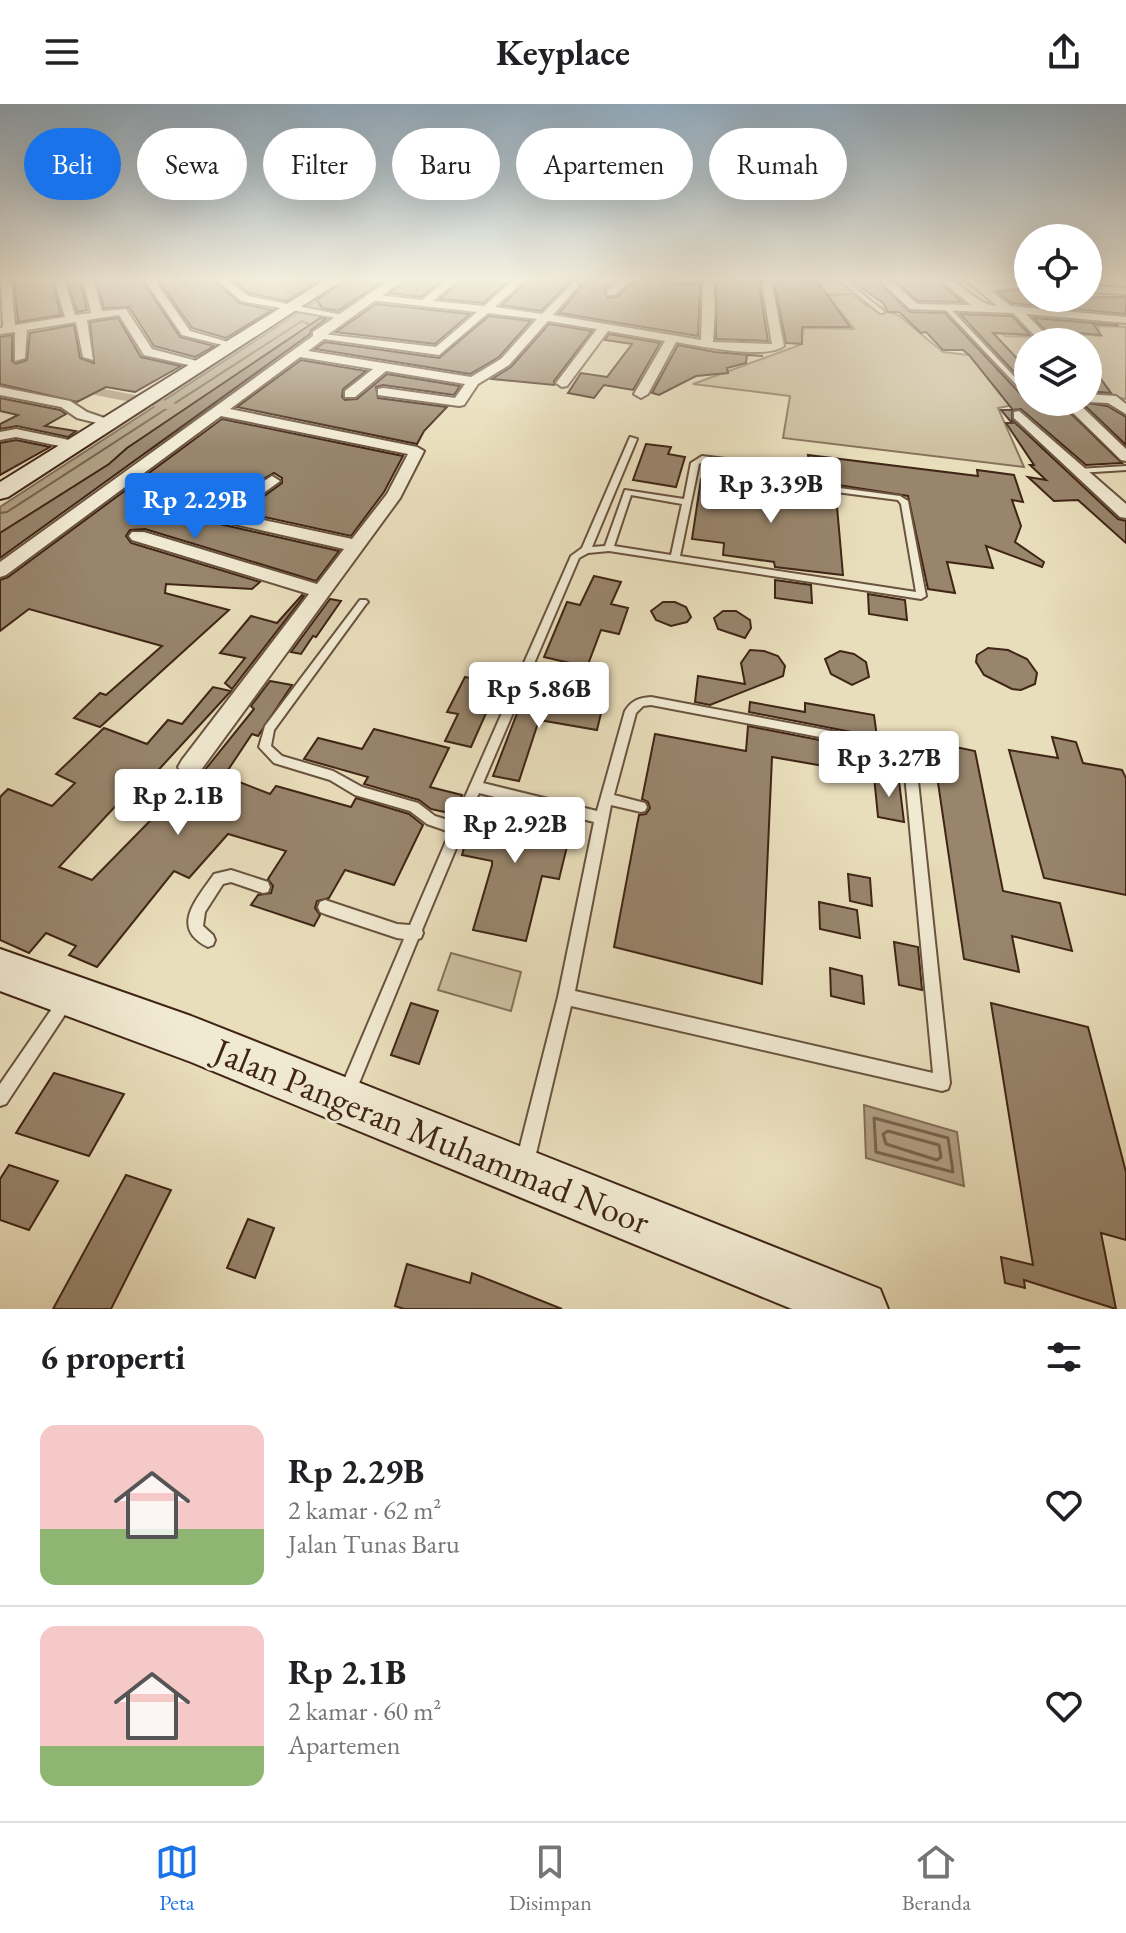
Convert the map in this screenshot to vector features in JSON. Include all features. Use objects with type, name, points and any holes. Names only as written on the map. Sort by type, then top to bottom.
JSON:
[{"type":"main road","points":[[0,492],[248,335]]},
{"type":"main road","name":"Jalan Pangeran Muhammad Noor","points":[[0,970],[191,1039],[860,1309]]},
{"type":"street","points":[[12,335],[19,358]]},
{"type":"street","points":[[82,335],[89,357]]},
{"type":"street","points":[[138,335],[148,352],[202,364]]},
{"type":"street","points":[[194,335],[231,346]]},
{"type":"street","points":[[0,571],[320,337],[318,335]]},
{"type":"street","points":[[320,335],[439,351],[457,335]]},
{"type":"street","points":[[383,392],[459,402],[473,381],[505,362],[528,335]]},
{"type":"street","points":[[562,383],[599,335]]},
{"type":"street","points":[[661,335],[712,345],[777,347],[775,335]]},
{"type":"street","points":[[707,342],[708,335]]},
{"type":"street","points":[[641,394],[673,337]]},
{"type":"street","points":[[297,353],[473,381]]},
{"type":"street","points":[[350,394],[383,367]]},
{"type":"street","points":[[0,391],[65,404],[82,415],[109,422]]},
{"type":"street","points":[[1102,398],[1111,399],[1126,410]]},
{"type":"street","points":[[190,767],[394,495],[416,449],[218,411]]},
{"type":"street","points":[[1020,416],[1126,513]]},
{"type":"street","points":[[1084,416],[1126,457]]},
{"type":"street","points":[[0,436],[16,433],[74,445]]},
{"type":"street","points":[[272,481],[250,498],[196,485],[172,505],[357,546]]},
{"type":"street","points":[[138,536],[323,592]]},
{"type":"lane","points":[[972,335],[1014,380]]},
{"type":"lane","points":[[586,550],[633,439]]},
{"type":"lane","points":[[344,1100],[575,556],[586,550],[609,548],[675,559],[921,596],[905,503],[900,498],[805,486],[803,471],[705,458],[695,463],[675,559]]},
{"type":"lane","points":[[1078,471],[1126,468]]},
{"type":"lane","points":[[609,548],[628,492],[688,502]]},
{"type":"lane","points":[[363,602],[269,729],[265,747],[278,760],[333,776],[359,791],[414,807],[431,820],[459,829]]},
{"type":"lane","points":[[523,1171],[566,997],[601,818],[631,711],[640,702],[651,701],[891,746],[910,762],[942,1083],[566,997]]},
{"type":"lane","points":[[477,787],[601,818]]},
{"type":"lane","points":[[607,799],[641,807]]},
{"type":"lane","points":[[208,940],[195,929],[196,920],[198,910],[219,879],[231,876],[263,887]]},
{"type":"lane","points":[[325,907],[397,931],[416,933]]},
{"type":"lane","points":[[0,1098],[69,997]]},
{"type":"shaded area","points":[[802,335],[923,335],[943,352],[986,357],[972,335],[1014,336],[1014,405],[998,408],[1024,467],[783,438],[790,396],[693,384],[800,345]]},
{"type":"shaded area","points":[[1102,335],[1126,335],[1126,399],[1102,395]]},
{"type":"shaded area","points":[[451,953],[521,972],[511,1011],[438,990]]},
{"type":"water","points":[[264,335],[310,335],[0,554],[0,507]]},
{"type":"water","points":[[864,1105],[957,1132],[964,1186],[866,1158]]},
{"type":"building","points":[[12,335],[12,361],[16,364],[27,360],[30,335],[76,335],[80,358],[94,363],[91,335],[128,335],[141,357],[181,366],[135,392],[106,387],[77,402],[0,384],[0,337]]},
{"type":"building","points":[[147,335],[179,335],[214,346],[195,357],[154,346]]},
{"type":"building","points":[[294,335],[308,335],[0,558],[0,533],[109,464],[127,448]]},
{"type":"building","points":[[363,335],[445,335],[435,344]]},
{"type":"building","points":[[466,335],[518,335],[499,357],[470,374],[315,349],[325,342],[439,358]]},
{"type":"building","points":[[539,335],[589,335],[554,385],[492,379],[511,367]]},
{"type":"building","points":[[608,335],[616,335],[660,343],[633,390],[604,385],[594,398],[568,393],[581,373],[607,377],[632,344],[605,340]]},
{"type":"building","points":[[716,335],[767,335],[768,341],[716,339]]},
{"type":"building","points":[[785,335],[802,335],[802,344],[786,343]]},
{"type":"building","points":[[929,335],[966,335],[1014,387],[1014,410],[969,355],[963,350],[943,350]]},
{"type":"building","points":[[980,335],[995,335],[1014,355],[1014,372]]},
{"type":"building","points":[[678,345],[763,356],[747,355],[746,363],[727,368],[728,373],[696,376],[659,395],[652,393]]},
{"type":"building","points":[[301,360],[366,371],[343,389],[342,397],[345,400],[357,399],[387,374],[460,386],[454,395],[383,385],[376,387],[378,398],[447,407],[424,431],[417,444],[237,407]]},
{"type":"building","points":[[1102,380],[1111,393],[1102,392]]},
{"type":"building","points":[[0,398],[60,410],[66,414],[45,426],[76,431],[68,437],[17,426],[0,429],[0,424],[18,415],[0,411]]},
{"type":"building","points":[[1102,405],[1126,417],[1126,445],[1096,416],[1102,416]]},
{"type":"building","points":[[1001,410],[1012,410],[1012,420],[1118,519],[1126,521],[1126,543],[1078,500],[1054,501],[1028,477],[1046,480],[1030,465],[1034,465],[1006,423],[1012,423]]},
{"type":"building","points":[[1029,416],[1073,416],[1122,463],[1086,465]]},
{"type":"building","points":[[222,419],[403,456],[384,492],[351,536],[191,501],[200,493],[252,505],[282,483],[282,478],[274,473],[246,489],[188,480],[162,503],[162,508],[171,513],[339,551],[316,581],[145,529],[130,530],[126,536],[131,543],[260,582],[252,589],[166,584],[165,593],[229,610],[100,727],[74,718],[100,693],[106,695],[162,646],[29,609],[0,631],[0,580]]},
{"type":"building","points":[[16,440],[50,447],[0,475],[0,443]]},
{"type":"building","points":[[646,444],[671,447],[668,454],[685,457],[676,487],[633,480]]},
{"type":"building","points":[[808,455],[978,476],[977,470],[1014,475],[1023,502],[1012,500],[1021,526],[1015,542],[1044,562],[1042,567],[986,546],[993,568],[947,562],[955,593],[928,589],[908,496],[812,481]]},
{"type":"building","points":[[701,479],[836,495],[843,575],[775,567],[774,562],[723,555],[724,543],[692,539]]},
{"type":"building","points":[[594,576],[621,582],[611,604],[628,608],[619,634],[601,630],[587,667],[544,657],[567,602],[580,605]]},
{"type":"building","points":[[775,580],[811,585],[812,603],[775,598]]},
{"type":"building","points":[[868,594],[905,600],[907,620],[869,614]]},
{"type":"building","points":[[302,595],[232,689],[225,683],[245,658],[220,653],[251,616],[277,623]]},
{"type":"building","points":[[330,599],[341,601],[316,637],[313,636],[301,654],[291,652]]},
{"type":"building","points":[[663,602],[675,602],[686,607],[691,617],[687,622],[671,626],[656,620],[651,611]]},
{"type":"building","points":[[723,611],[736,611],[750,620],[751,628],[745,638],[718,629],[714,618]]},
{"type":"building","points":[[988,648],[1008,650],[1027,659],[1037,673],[1035,684],[1021,690],[1012,689],[984,675],[976,662],[977,655]]},
{"type":"building","points":[[750,650],[778,656],[785,666],[783,676],[710,705],[695,702],[698,676],[745,684],[741,663]]},
{"type":"building","points":[[840,651],[854,654],[866,662],[869,677],[852,685],[831,674],[825,659]]},
{"type":"building","points":[[465,677],[484,681],[480,689],[495,693],[471,747],[445,741],[458,714],[447,712]]},
{"type":"building","points":[[270,681],[292,685],[258,736],[252,734],[224,776],[270,794],[276,786],[351,807],[356,798],[409,814],[423,825],[394,885],[345,870],[329,898],[317,901],[315,908],[320,915],[314,926],[251,905],[258,895],[271,893],[273,886],[268,879],[286,851],[228,834],[189,878],[174,871],[97,967],[69,955],[76,946],[46,933],[29,953],[0,940],[0,797],[8,789],[52,806],[75,783],[56,774],[104,728],[147,744],[168,720],[182,724],[213,687],[231,691],[129,802],[122,799],[59,867],[92,880],[190,780],[200,776],[254,709],[251,706]]},
{"type":"building","points":[[524,695],[602,709],[597,730],[539,720],[519,781],[493,776]]},
{"type":"building","points":[[750,702],[805,712],[805,703],[874,715],[877,737],[749,712]]},
{"type":"building","points":[[748,726],[845,745],[847,770],[772,757],[762,984],[614,947],[639,815],[646,814],[650,808],[648,802],[642,799],[655,734],[746,751]]},
{"type":"building","points":[[374,729],[449,748],[430,787],[462,795],[454,814],[431,809],[419,800],[364,784],[368,777],[304,759],[318,738],[362,749]]},
{"type":"building","points":[[1052,737],[1076,742],[1083,763],[1122,770],[1126,778],[1126,895],[1044,878],[1009,750],[1058,758]]},
{"type":"building","points":[[932,742],[975,751],[1003,891],[1060,903],[1072,951],[1012,936],[1019,972],[964,959]]},
{"type":"building","points":[[874,776],[899,781],[904,822],[878,817]]},
{"type":"building","points":[[477,804],[573,822],[559,879],[542,876],[526,941],[473,930],[492,865],[492,861],[462,855]]},
{"type":"building","points":[[848,874],[870,878],[872,906],[850,901]]},
{"type":"building","points":[[819,902],[857,910],[860,938],[820,929]]},
{"type":"building","points":[[894,942],[918,947],[922,990],[899,985]]},
{"type":"building","points":[[830,968],[862,976],[864,1004],[831,996]]},
{"type":"building","points":[[411,1003],[438,1011],[419,1064],[391,1055]]},
{"type":"building","points":[[991,1003],[1088,1027],[1126,1172],[1126,1240],[1101,1233],[1116,1309],[1024,1280],[1025,1288],[1005,1283],[1001,1257],[1033,1265]]},
{"type":"building","points":[[54,1073],[124,1094],[89,1156],[16,1133]]},
{"type":"building","points":[[9,1165],[58,1181],[29,1230],[0,1220],[0,1179]]},
{"type":"building","points":[[126,1175],[171,1190],[111,1309],[53,1309]]},
{"type":"building","points":[[248,1219],[274,1228],[255,1278],[227,1268]]},
{"type":"building","points":[[407,1264],[470,1283],[472,1273],[562,1309],[404,1309],[395,1306]]},
{"type":"waterway","points":[[0,362],[59,369],[100,392],[172,406]]}]
